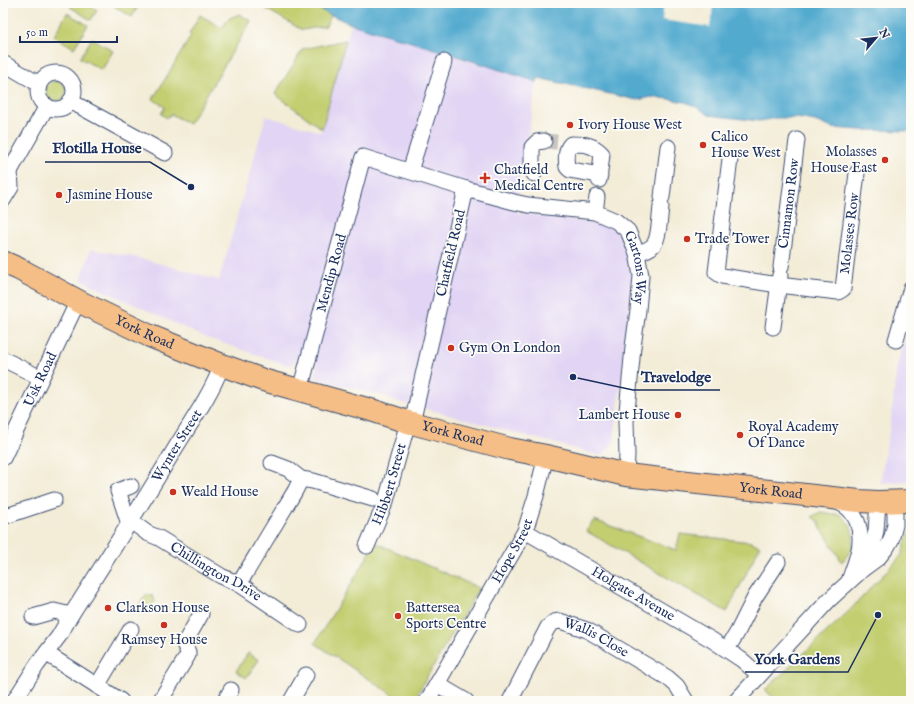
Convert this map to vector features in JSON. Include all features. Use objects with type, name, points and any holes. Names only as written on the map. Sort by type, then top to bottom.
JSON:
[{"type":"highway","name":"York Road","points":[[8,263],[78,301],[150,336],[222,365],[263,380],[510,449],[626,475],[829,498],[895,502]]},
{"type":"street","points":[[444,62],[410,171],[466,189]]},
{"type":"street","points":[[3,63],[39,84]]},
{"type":"street","points":[[60,73],[70,79],[74,90],[73,96],[70,102],[62,108],[52,108],[43,103],[38,94],[39,84],[45,76],[60,73]]},
{"type":"street","points":[[70,102],[165,153]]},
{"type":"street","points":[[3,200],[11,187],[6,173],[47,106]]},
{"type":"street","name":"Cinnamon Row","points":[[773,327],[797,140]]},
{"type":"street","points":[[534,174],[532,170],[532,147],[537,142],[557,142],[589,145],[597,148],[602,154],[599,177],[570,170],[566,167],[568,146],[557,142]]},
{"type":"street","points":[[637,253],[647,250],[654,245],[657,239],[668,147]]},
{"type":"street","name":"Mendip Road","points":[[300,390],[363,157],[410,171]]},
{"type":"street","points":[[730,159],[716,272],[722,276],[780,276]]},
{"type":"street","name":"Molasses Row","points":[[780,276],[838,292],[843,289],[857,173]]},
{"type":"street","name":"Gartons Way","points":[[466,189],[528,205],[595,212],[616,221],[628,231],[637,253],[640,276],[638,310],[626,422],[626,475]]},
{"type":"street","name":"Chatfield Road","points":[[410,422],[466,189]]},
{"type":"street","points":[[595,212],[597,197]]},
{"type":"street","points":[[896,340],[911,288]]},
{"type":"street","name":"Usk Road","points":[[3,458],[78,301]]},
{"type":"street","points":[[3,359],[41,378]]},
{"type":"street","name":"Wynter Street","points":[[14,701],[37,665],[59,636],[130,523],[206,396],[222,365]]},
{"type":"street","name":"Hibbert Street","points":[[367,546],[386,501],[410,422]]},
{"type":"street","name":"Hope Street","points":[[427,701],[525,532],[546,456]]},
{"type":"street","points":[[272,463],[288,469],[301,479],[313,481],[373,499]]},
{"type":"street","points":[[239,584],[301,479]]},
{"type":"street","name":"Wynter Street","points":[[130,523],[118,491],[131,486]]},
{"type":"street","points":[[829,498],[846,506],[855,516],[861,536],[859,549],[848,583]]},
{"type":"street","points":[[3,516],[54,500]]},
{"type":"street","points":[[736,701],[829,600],[863,569],[874,544],[876,531],[895,502]]},
{"type":"street","name":"Chillington Drive","points":[[130,523],[159,538],[221,576],[239,584],[300,625]]},
{"type":"street","name":"Holgate Avenue","points":[[525,532],[736,656],[759,675]]},
{"type":"street","points":[[736,656],[737,633],[755,597],[778,562]]},
{"type":"street","points":[[33,617],[54,611],[71,615]]},
{"type":"street","points":[[160,701],[188,655],[184,644],[201,614]]},
{"type":"street","name":"Wallis Close","points":[[510,701],[548,627],[554,622],[560,621],[587,630],[668,678],[677,686],[686,701]]},
{"type":"street","points":[[97,686],[131,629]]},
{"type":"street","points":[[47,653],[121,701]]},
{"type":"street","points":[[291,701],[306,675]]},
{"type":"street","points":[[437,684],[466,701]]},
{"type":"shaded area","points":[[351,24],[537,82],[515,212],[610,225],[618,231],[624,239],[629,253],[632,274],[627,334],[614,442],[602,456],[314,378],[317,364],[298,358],[293,363],[288,365],[207,338],[81,280],[91,249],[139,258],[219,280],[266,116],[321,132]]},
{"type":"shaded area","points":[[911,318],[911,481],[880,483],[892,413],[897,366]]},
{"type":"green space","points":[[73,3],[87,3],[97,10],[91,20],[70,7]]},
{"type":"green space","points":[[115,3],[140,3],[132,17],[114,6]]},
{"type":"green space","points":[[256,3],[308,3],[331,15],[326,26],[302,30]]},
{"type":"green space","points":[[67,13],[88,25],[74,48],[54,36]]},
{"type":"green space","points":[[239,14],[251,21],[189,124],[171,114],[167,118],[161,114],[165,107],[153,99],[191,36],[189,34],[200,15],[222,28],[228,19]]},
{"type":"green space","points":[[92,38],[113,51],[102,70],[80,58]]},
{"type":"green space","points":[[346,40],[322,129],[275,94],[303,49]]},
{"type":"green space","points":[[56,81],[63,84],[66,91],[63,98],[56,101],[49,98],[46,91],[49,84]]},
{"type":"green space","points":[[820,512],[841,515],[850,525],[853,534],[853,548],[842,562],[827,536],[821,529],[819,522],[812,517]]},
{"type":"green space","points":[[594,520],[676,550],[680,534],[751,542],[760,546],[727,612],[586,531]]},
{"type":"green space","points":[[911,531],[911,701],[777,701],[765,690],[850,610],[901,556],[907,537]]},
{"type":"green space","name":"Battersea Sports Centre","points":[[376,543],[479,588],[413,701],[402,701],[315,643]]},
{"type":"green space","points":[[146,595],[152,595],[155,601],[146,614],[137,608]]},
{"type":"green space","points":[[248,653],[259,660],[246,678],[236,671]]},
{"type":"water","points":[[307,3],[911,3],[911,131],[832,128],[815,121],[796,118],[776,118],[759,121],[709,115],[695,106],[685,102],[652,97],[637,100],[538,78],[537,82],[351,24]]},
{"type":"pier","points":[[664,3],[686,3],[713,7],[710,27],[662,20]]},
{"type":"tunnel","points":[[544,141],[557,142]]},
{"type":"place","name":"Ivory House West","points":[[570,125]]},
{"type":"place","name":"Calico House West","points":[[703,145]]},
{"type":"place","name":"Molasses House East","points":[[885,160]]},
{"type":"place","name":"Chatfield Medical Centre","points":[[485,178]]},
{"type":"place","name":"Flotilla House","points":[[191,187]]},
{"type":"place","name":"Jasmine House","points":[[59,195]]},
{"type":"place","name":"Trade Tower","points":[[687,239]]},
{"type":"place","name":"Gym On London","points":[[451,348]]},
{"type":"place","name":"Travelodge","points":[[573,377]]},
{"type":"place","name":"Lambert House","points":[[678,415]]},
{"type":"place","name":"Royal Academy Of Dance","points":[[740,435]]},
{"type":"place","name":"Weald House","points":[[173,492]]},
{"type":"place","name":"Clarkson House","points":[[108,608]]},
{"type":"place","name":"York Gardens","points":[[878,615]]},
{"type":"place","name":"Battersea Sports Centre","points":[[398,616]]},
{"type":"place","name":"Ramsey House","points":[[164,625]]}]
